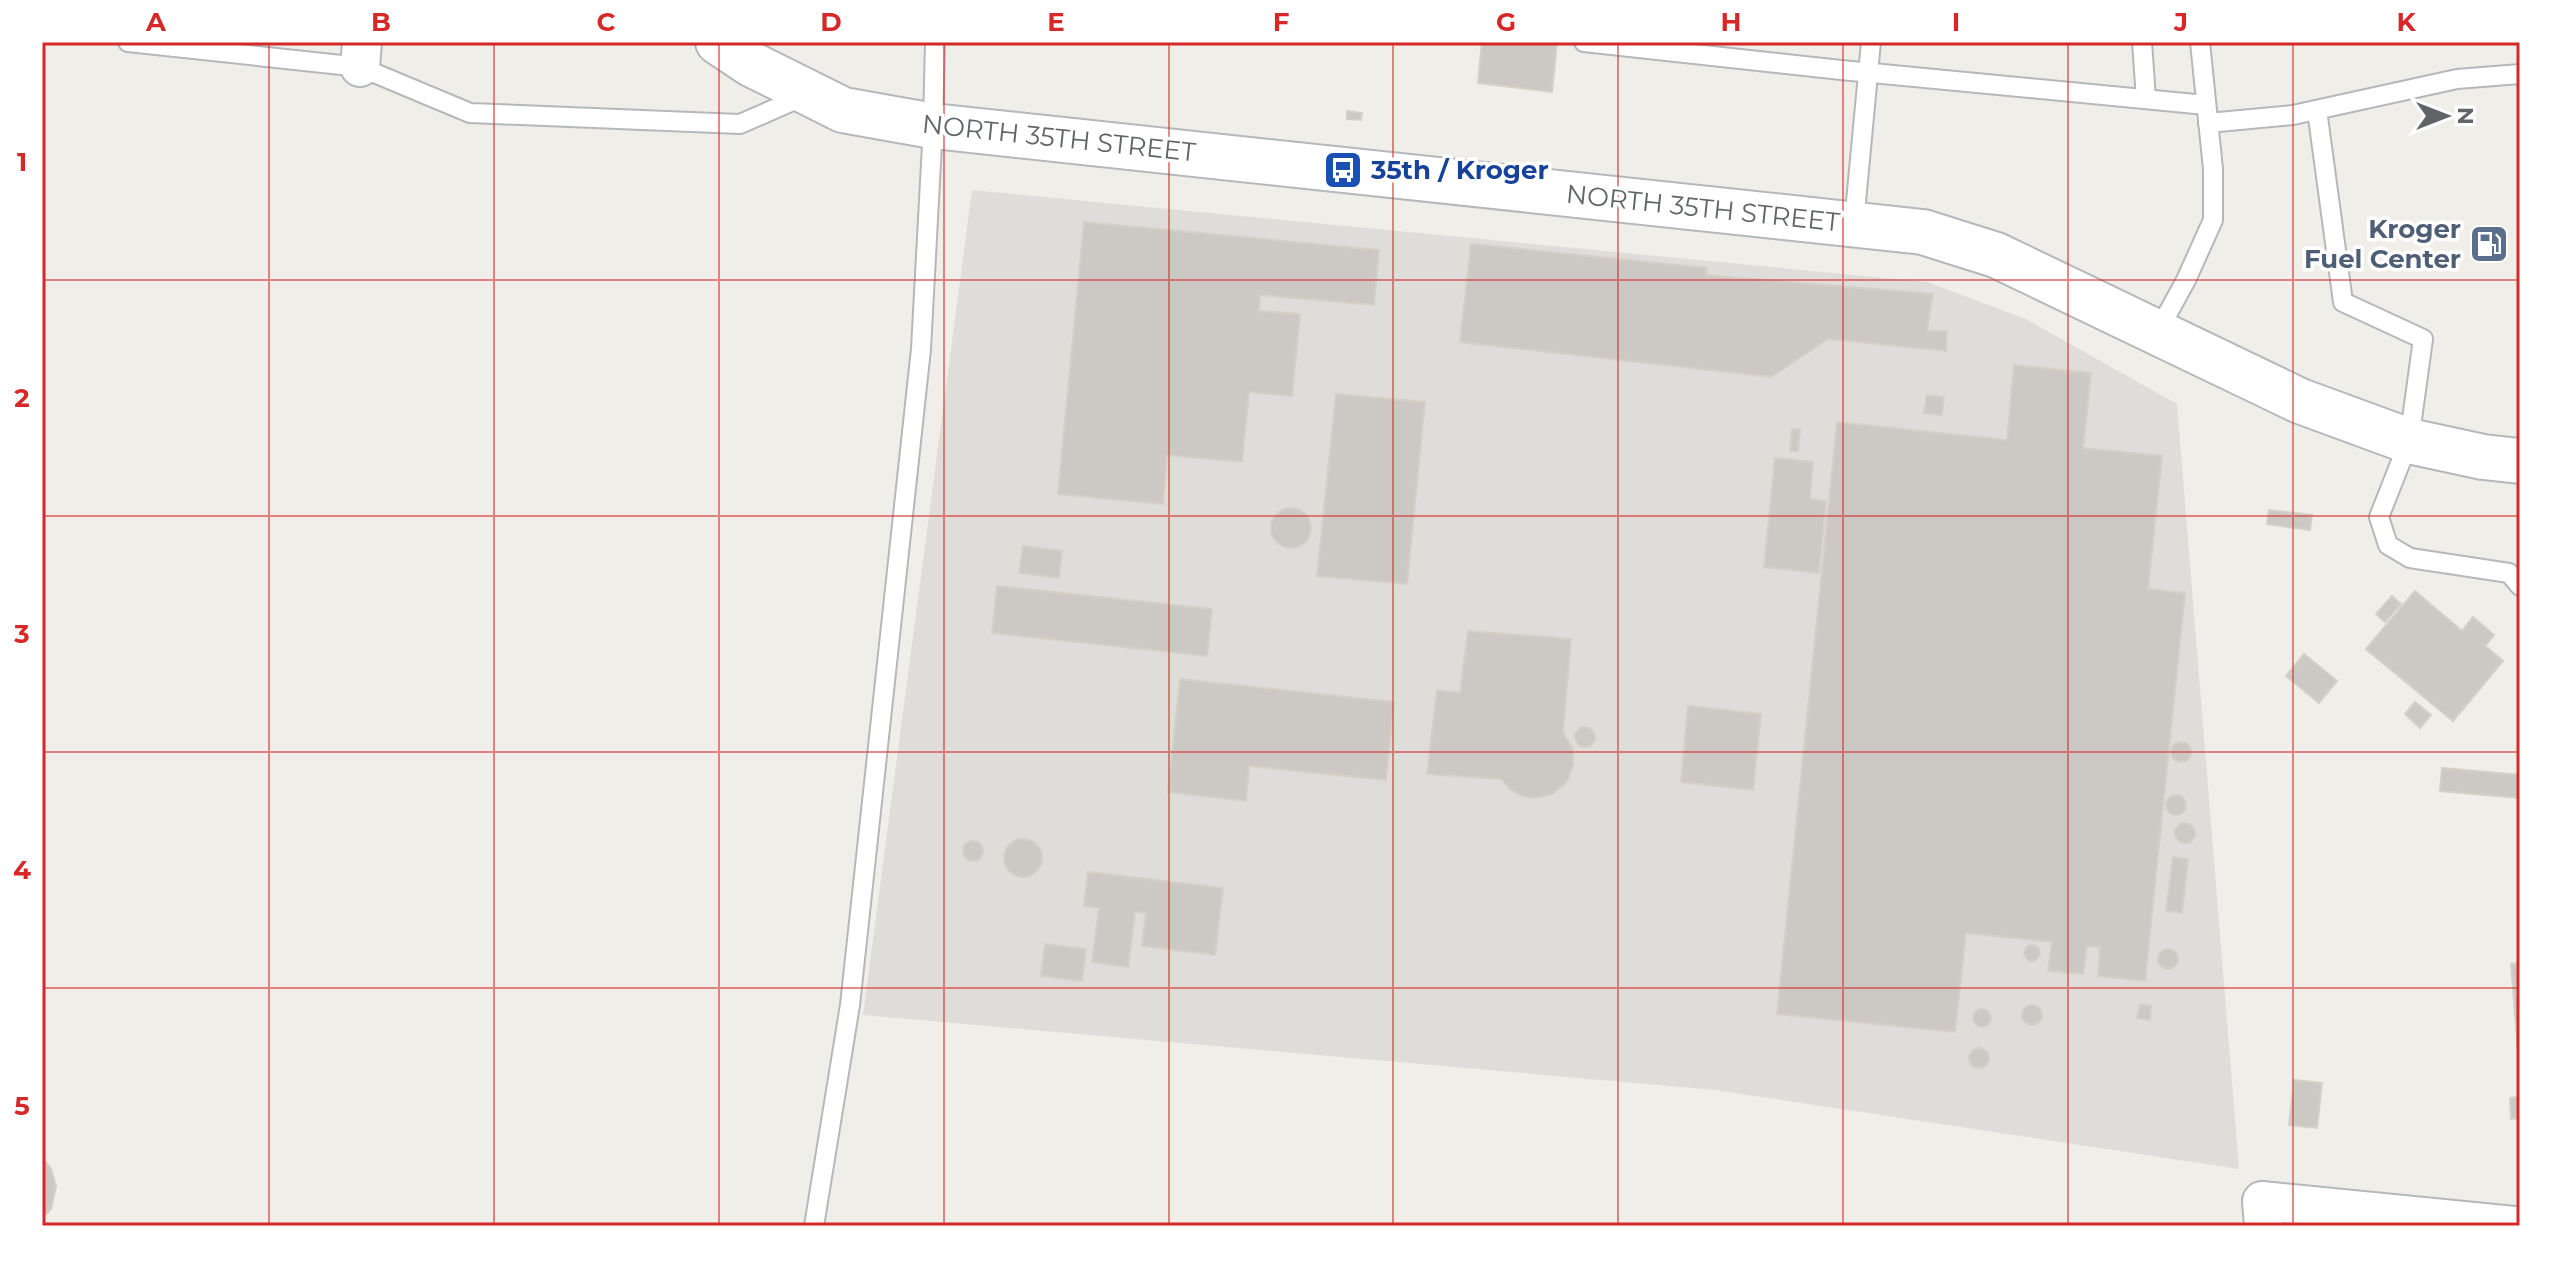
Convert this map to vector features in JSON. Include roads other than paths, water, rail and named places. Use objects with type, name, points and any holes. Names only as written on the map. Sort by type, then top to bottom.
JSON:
[{"type":"street","name":"NORTH 35TH STREET","points":[[718,42],[751,64],[843,110],[933,126],[1923,232],[1996,255],[2300,401],[2409,441],[2483,457],[2520,461]]},
{"type":"street","points":[[2263,1214],[2514,1226]]},
{"type":"lane","points":[[128,42],[361,54],[470,113],[740,124],[809,94]]},
{"type":"lane","points":[[814,1226],[850,1005],[921,349],[935,42]]},
{"type":"lane","points":[[1584,42],[2146,99],[2207,114],[2293,115],[2457,79],[2520,74]]},
{"type":"lane","points":[[1854,223],[1871,42]]},
{"type":"lane","points":[[2142,42],[2146,99]]},
{"type":"lane","points":[[2157,334],[2213,220],[2213,169],[2200,42]]},
{"type":"lane","points":[[2317,110],[2343,302],[2423,339],[2409,441],[2379,517],[2388,545],[2410,558],[2509,573],[2520,586]]},
{"type":"place","name":"35th / Kroger","points":[[1343,170]]},
{"type":"place","name":"Kroger Fuel Center","points":[[2489,244]]}]
